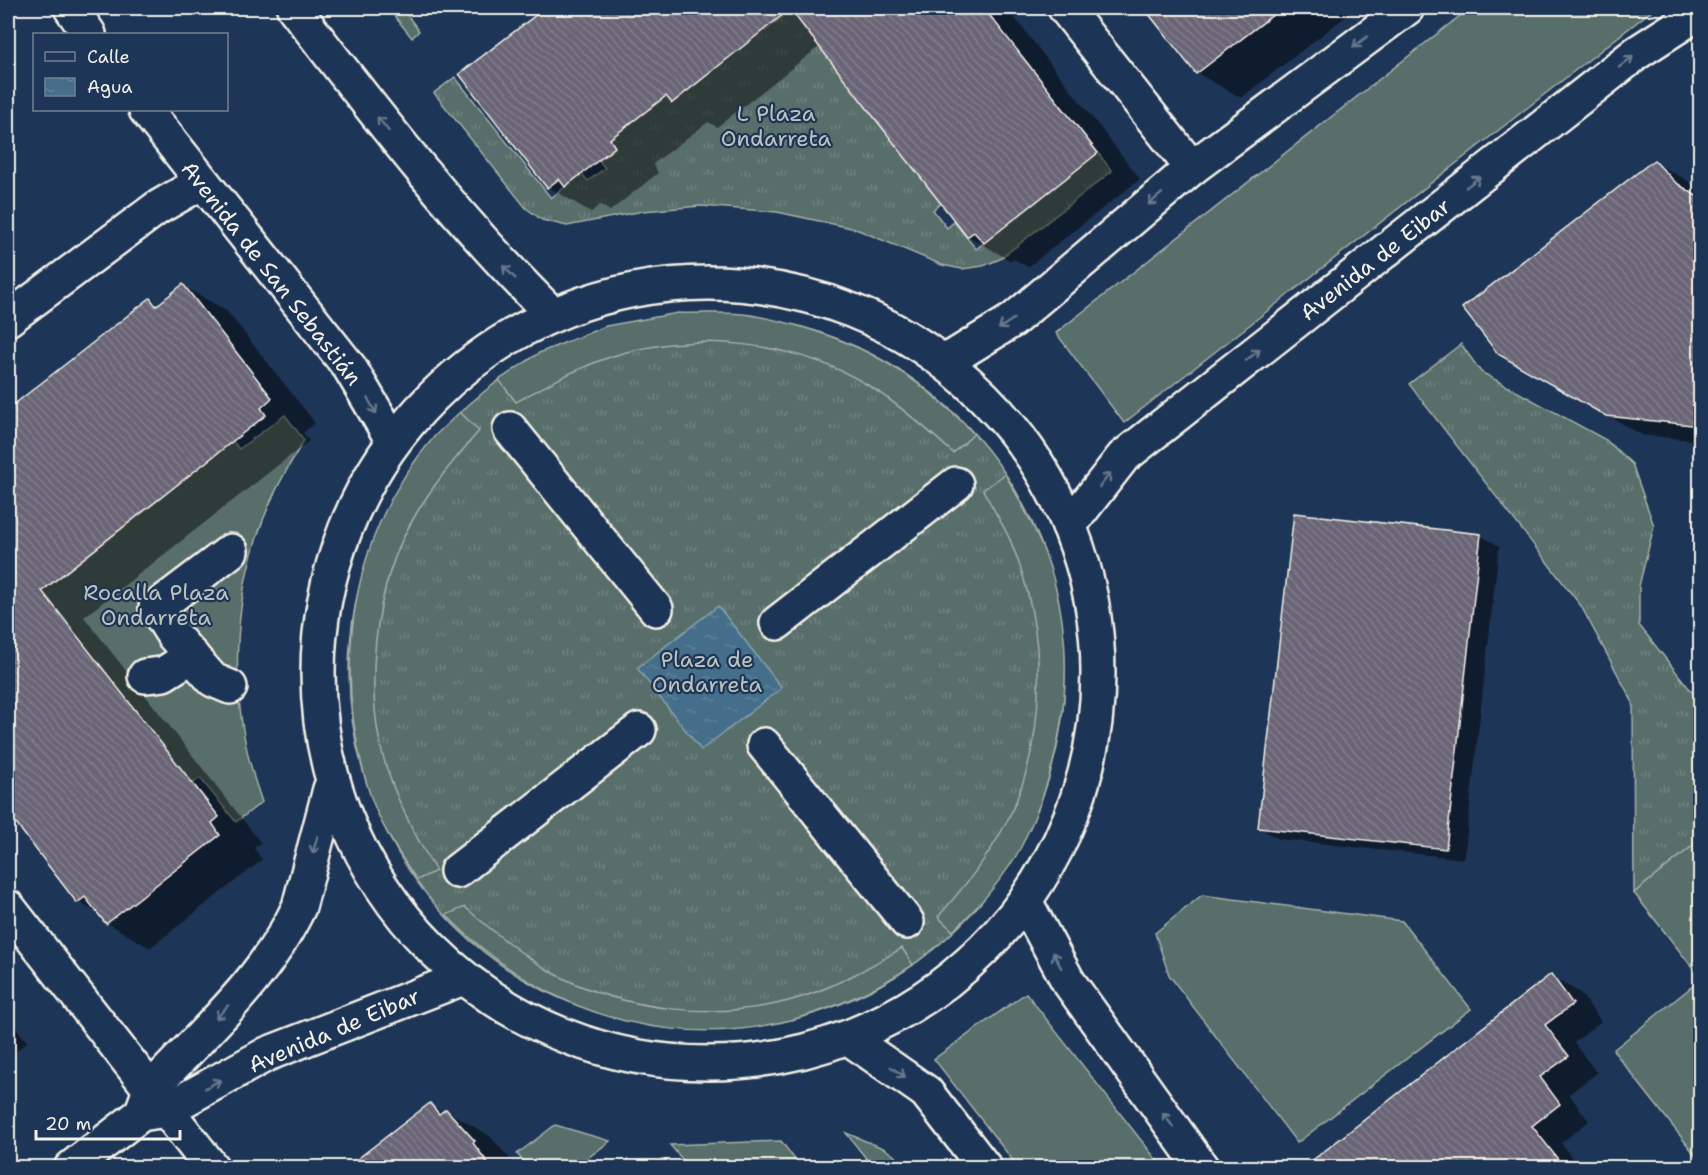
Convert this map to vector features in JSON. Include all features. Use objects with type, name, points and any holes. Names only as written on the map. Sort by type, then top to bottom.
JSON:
[{"type":"street","points":[[70,8],[88,33]]},
{"type":"street","points":[[294,8],[382,123],[495,258],[551,313]]},
{"type":"street","points":[[1065,8],[1192,168]]},
{"type":"street","points":[[945,362],[1013,320],[1192,168],[1407,8]]},
{"type":"street","name":"Avenida de Eibar","points":[[1069,526],[1123,457],[1638,52],[1701,12]]},
{"type":"street","name":"Avenida de San Sebastián","points":[[147,111],[350,368],[393,441]]},
{"type":"street","points":[[8,319],[157,208],[201,182]]},
{"type":"street","points":[[728,282],[797,292],[854,312],[904,336],[945,362],[1020,434],[1054,493],[1069,526],[1100,628],[1106,679],[1093,759],[1079,795],[1025,901],[953,984],[889,1023],[850,1039],[770,1057],[706,1060],[645,1054],[576,1039],[526,1017],[463,978],[400,915],[360,853],[330,789],[319,725],[316,686],[320,621],[327,571],[342,528],[393,441],[463,370],[509,337],[551,313],[607,297],[670,286],[728,282]]},
{"type":"street","points":[[510,429],[656,609]]},
{"type":"street","points":[[777,623],[956,484]]},
{"type":"street","points":[[230,687],[213,680],[173,634],[156,608],[231,551]]},
{"type":"street","points":[[145,676],[163,674],[192,657]]},
{"type":"street","points":[[457,871],[639,729]]},
{"type":"street","points":[[764,745],[907,922]]},
{"type":"street","name":"Avenida de Eibar","points":[[71,1167],[152,1105],[261,971],[299,907],[330,789]]},
{"type":"street","points":[[1025,901],[1068,981],[1202,1167]]},
{"type":"street","points":[[8,908],[152,1105],[212,1167]]},
{"type":"street","name":"Avenida de Eibar","points":[[152,1105],[267,1054],[463,978]]},
{"type":"street","points":[[850,1039],[926,1092],[985,1167]]},
{"type":"green space","points":[[388,8],[402,8],[419,31],[412,38]]},
{"type":"green space","name":"L Plaza Ondarreta","points":[[775,8],[816,8],[799,21],[812,39],[821,33],[864,87],[856,94],[884,130],[935,179],[927,186],[941,203],[933,210],[947,228],[954,222],[976,249],[1098,153],[1112,171],[1000,259],[983,266],[962,269],[942,265],[856,229],[777,212],[701,206],[643,211],[567,226],[542,220],[526,208],[434,93],[455,77],[551,198],[582,174],[588,181],[605,168],[599,161],[615,148],[610,139],[666,96],[673,103],[708,75],[705,65],[758,23],[765,31],[782,17]]},
{"type":"green space","points":[[1470,8],[1655,8],[1124,423],[1056,333]]},
{"type":"green space","points":[[678,313],[751,315],[816,331],[845,342],[900,371],[950,410],[974,434],[953,453],[893,402],[842,371],[778,350],[744,345],[710,342],[675,344],[610,357],[562,377],[516,402],[499,380],[539,353],[606,326]]},
{"type":"green space","name":"Plaza de Ondarreta","points":[[707,314],[777,321],[811,329],[844,341],[906,374],[960,419],[1005,473],[1038,535],[1050,568],[1058,602],[1065,672],[1058,742],[1050,776],[1038,809],[1005,871],[960,925],[906,970],[844,1003],[811,1015],[777,1023],[707,1030],[637,1023],[603,1015],[570,1003],[508,970],[454,925],[409,871],[376,809],[364,776],[356,742],[349,672],[356,602],[364,568],[376,535],[409,473],[454,419],[508,374],[570,341],[603,329],[637,321]]},
{"type":"green space","points":[[1461,344],[1481,372],[1606,440],[1632,464],[1654,526],[1639,586],[1639,625],[1700,702],[1700,840],[1634,893],[1633,703],[1581,606],[1409,384]]},
{"type":"green space","points":[[460,412],[479,431],[430,492],[401,543],[389,575],[376,643],[374,679],[381,747],[400,802],[436,871],[417,880],[383,825],[368,788],[357,742],[351,696],[351,650],[356,604],[366,559],[383,516],[405,475],[434,437]]},
{"type":"green space","name":"Rocalla Plaza Ondarreta","points":[[285,415],[304,440],[286,470],[257,537],[240,612],[238,689],[243,728],[262,802],[236,822],[200,778],[192,784],[41,592],[160,499],[209,447],[216,455],[233,441],[239,449]]},
{"type":"green space","points":[[1005,474],[1039,539],[1054,581],[1065,648],[1062,717],[1047,784],[1021,847],[990,892],[953,931],[938,917],[982,861],[1005,825],[1020,792],[1030,757],[1036,721],[1037,648],[1032,611],[1011,542],[983,490]]},
{"type":"green space","points":[[1700,840],[1700,977],[1634,893]]},
{"type":"green space","points":[[1202,895],[1402,921],[1471,1009],[1297,1143],[1169,975],[1155,933]]},
{"type":"green space","points":[[465,907],[526,956],[577,985],[642,1004],[676,1009],[710,1011],[777,1004],[833,985],[902,948],[913,965],[854,998],[793,1019],[731,1030],[670,1029],[610,1017],[552,994],[497,960],[446,915]]},
{"type":"green space","points":[[1700,980],[1700,1161],[1613,1050]]},
{"type":"green space","points":[[1026,993],[1162,1167],[1018,1167],[934,1059]]},
{"type":"green space","points":[[555,1125],[610,1141],[576,1167],[529,1167],[517,1154]]},
{"type":"green space","points":[[846,1133],[885,1149],[910,1167],[873,1167]]},
{"type":"green space","points":[[781,1141],[799,1165],[795,1167],[689,1167],[670,1145]]},
{"type":"water","points":[[718,606],[782,688],[701,750],[637,668]]},
{"type":"building","points":[[545,8],[984,8],[1098,153],[984,243],[974,232],[967,237],[790,9],[672,103],[666,96],[610,139],[615,147],[565,187],[559,179],[547,188],[459,74]]},
{"type":"building","points":[[1144,8],[1282,8],[1196,74]]},
{"type":"building","points":[[1654,160],[1675,182],[1701,199],[1701,426],[1606,416],[1498,354],[1462,308]]},
{"type":"building","points":[[183,284],[272,398],[261,408],[266,415],[42,591],[219,817],[212,823],[220,835],[106,924],[85,897],[77,903],[8,813],[8,409],[150,298],[156,306]]},
{"type":"building","points":[[1294,513],[1481,534],[1446,849],[1258,828]]},
{"type":"building","points":[[1551,974],[1573,1004],[1545,1025],[1569,1056],[1540,1077],[1560,1104],[1532,1126],[1564,1167],[1304,1167]]},
{"type":"building","points":[[430,1103],[439,1114],[446,1109],[475,1141],[473,1143],[491,1167],[347,1167]]}]
